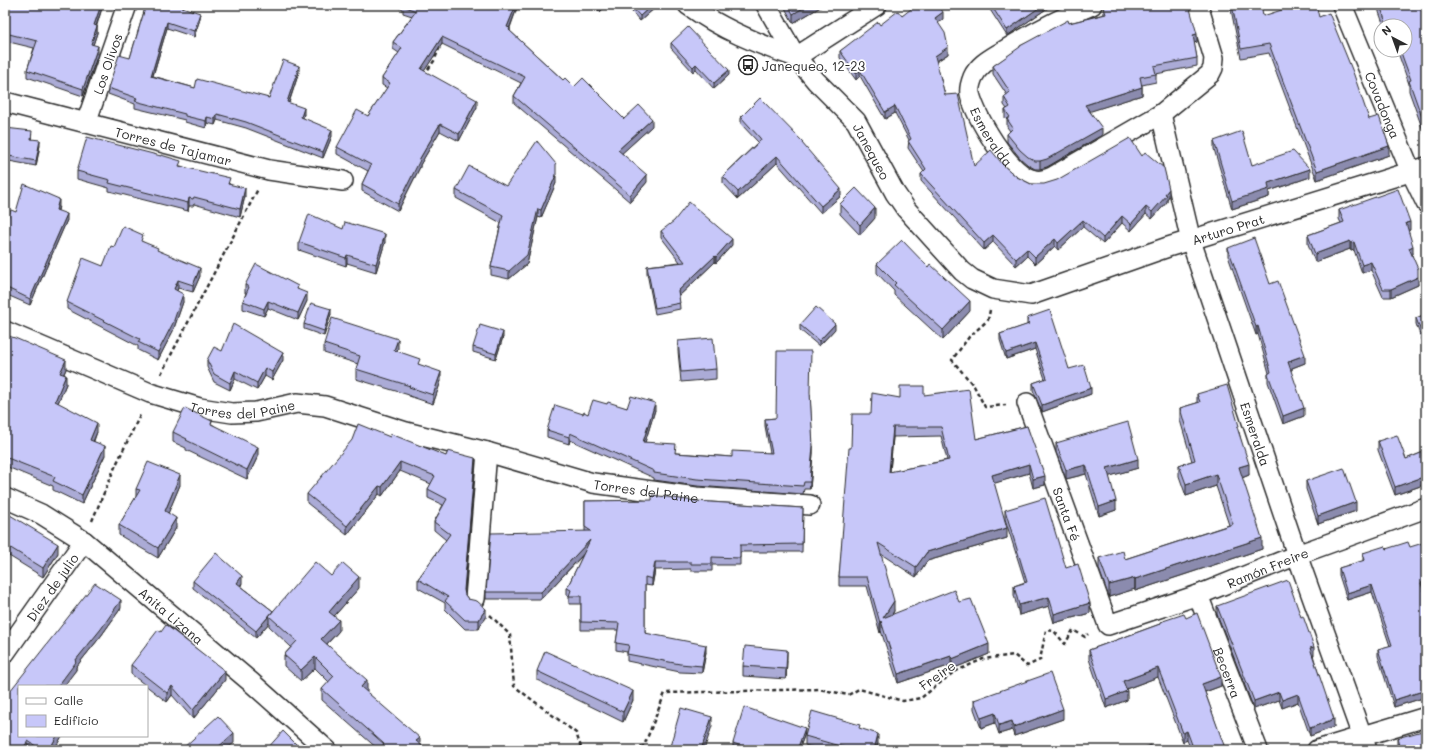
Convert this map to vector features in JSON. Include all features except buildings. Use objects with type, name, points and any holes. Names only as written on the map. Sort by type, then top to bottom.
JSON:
[{"type":"street","name":"Los Olivos","points":[[86,123],[128,5]]},
{"type":"street","name":"Janequeo","points":[[766,5],[796,57],[816,81],[856,121],[895,193],[906,209],[962,271],[993,290],[1031,295]]},
{"type":"street","points":[[701,8],[744,38],[796,57],[877,5]]},
{"type":"street","name":"Esmeralda","points":[[1092,5],[1025,37],[983,64],[973,77],[970,93],[975,108],[990,136],[1000,150],[1024,176],[1031,179],[1046,180],[1161,114],[1205,79],[1213,68],[1214,58],[1198,5]]},
{"type":"street","name":"Covadonga","points":[[1342,5],[1418,169],[1426,203]]},
{"type":"street","name":"Torres de Tajamar","points":[[5,102],[269,170],[343,181]]},
{"type":"street","name":"Esmeralda","points":[[1161,114],[1191,240],[1297,555],[1365,743]]},
{"type":"street","name":"Arturo Prat","points":[[1031,295],[1168,247],[1418,169]]},
{"type":"street","name":"Torres del Paine","points":[[5,331],[150,393],[200,408],[232,413],[256,412],[297,403],[325,406],[406,432],[487,452],[593,483],[696,497],[810,505]]},
{"type":"street","name":"Santa Fé","points":[[1027,403],[1108,624]]},
{"type":"street","points":[[475,599],[487,452]]},
{"type":"street","name":"Anita Lizana","points":[[5,498],[41,514],[84,541],[246,678],[327,750]]},
{"type":"street","name":"Ramón Freire","points":[[1108,624],[1198,595],[1297,555],[1426,508]]},
{"type":"street","name":"Diez de julio","points":[[5,653],[84,541]]},
{"type":"street","name":"Becerra","points":[[1198,595],[1258,750]]},
{"type":"street","points":[[1317,750],[1365,743],[1426,717]]},
{"type":"path","points":[[422,78],[434,61],[443,41]]},
{"type":"path","points":[[84,541],[115,467],[150,393],[269,170]]},
{"type":"path","points":[[993,290],[988,320],[969,337],[952,360],[974,386],[985,408],[1027,403]]},
{"type":"path","points":[[475,599],[510,635],[514,686],[576,733],[582,750]]},
{"type":"path","name":"Freire","points":[[634,750],[644,746],[665,692],[819,689],[848,695],[859,689],[904,701],[922,698],[954,672],[983,659],[1014,655],[1027,666],[1040,660],[1046,630],[1054,631],[1065,644],[1073,630],[1085,637],[1097,626],[1111,633],[1108,624]]},
{"type":"place","name":"Janequeo, 12-23","points":[[748,65]]}]
